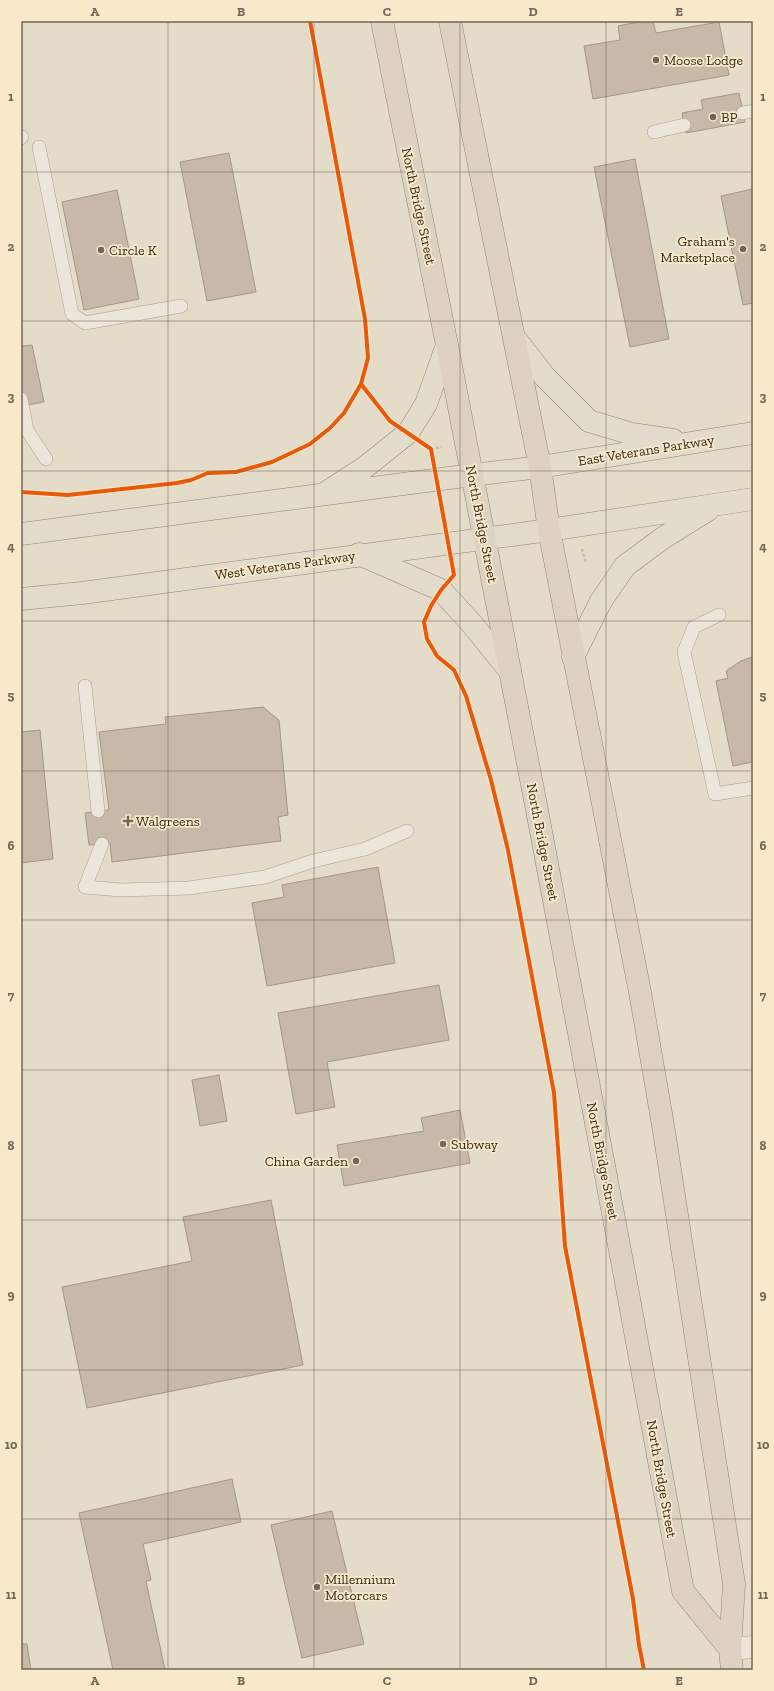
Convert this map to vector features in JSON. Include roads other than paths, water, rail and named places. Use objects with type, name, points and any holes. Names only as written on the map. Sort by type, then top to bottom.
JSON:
[{"type":"highway","name":"North Bridge Street","points":[[382,21],[510,671],[627,1285],[683,1591],[731,1660]]},
{"type":"highway","points":[[450,21],[540,467],[549,530],[573,657],[640,992],[664,1132],[734,1584],[731,1660]]},
{"type":"main road","points":[[514,337],[545,377],[589,421],[632,434],[696,443]]},
{"type":"main road","points":[[323,494],[364,468],[408,433],[426,404],[447,345]]},
{"type":"main road","name":"East Veterans Parkway","points":[[540,467],[696,443],[753,432]]},
{"type":"main road","points":[[21,534],[540,467]]},
{"type":"main road","points":[[549,530],[753,499]]},
{"type":"main road","points":[[573,657],[601,601],[625,566],[663,538],[716,505]]},
{"type":"main road","name":"West Veterans Parkway","points":[[21,599],[89,592],[359,554],[549,530]]},
{"type":"main road","points":[[359,554],[441,590],[471,623],[510,671]]},
{"type":"street","points":[[731,1660],[753,1647]]},
{"type":"lane","points":[[654,132],[684,125]]},
{"type":"lane","points":[[39,147],[72,314],[86,323],[181,306]]},
{"type":"lane","points":[[21,399],[27,430],[46,459]]},
{"type":"lane","points":[[719,614],[694,627],[684,652],[715,794],[753,788]]},
{"type":"lane","points":[[86,686],[98,811]]},
{"type":"lane","points":[[102,844],[85,887],[121,890],[189,888],[265,877],[314,861],[365,849],[407,831]]},
{"type":"place","name":"Moose Lodge","points":[[656,60]]},
{"type":"place","name":"BP","points":[[713,117]]},
{"type":"place","name":"Graham's Marketplace","points":[[743,249]]},
{"type":"place","name":"Circle K","points":[[101,250]]},
{"type":"place","name":"Walgreens","points":[[128,821]]},
{"type":"place","name":"Subway","points":[[443,1144]]},
{"type":"place","name":"China Garden","points":[[356,1161]]},
{"type":"place","name":"Millennium Motorcars","points":[[317,1587]]}]
